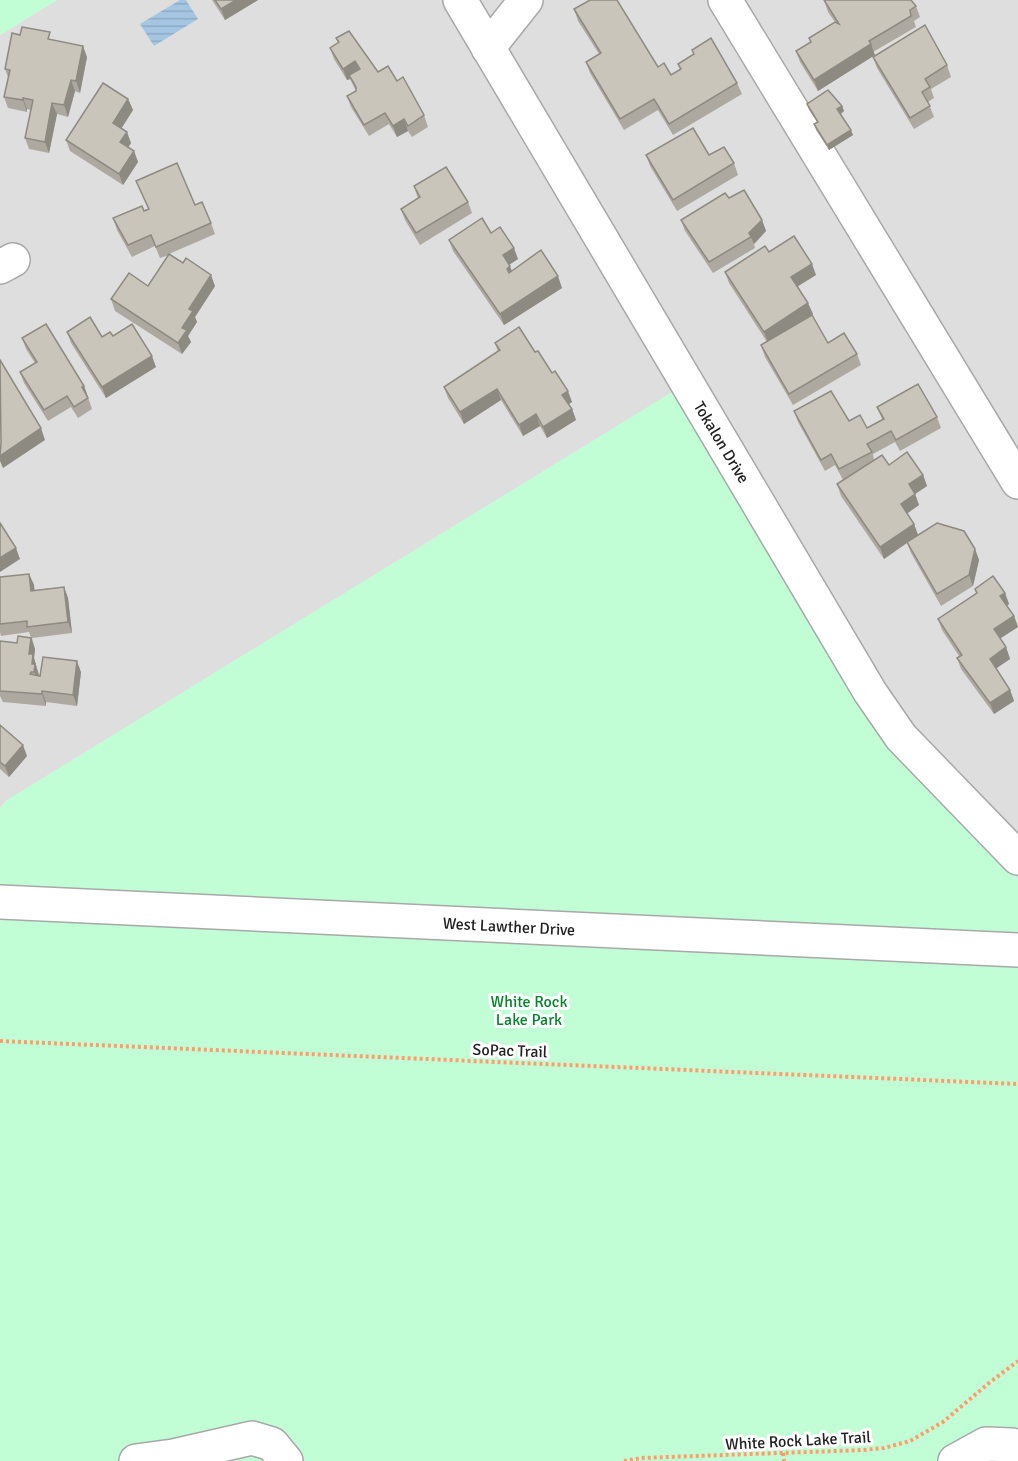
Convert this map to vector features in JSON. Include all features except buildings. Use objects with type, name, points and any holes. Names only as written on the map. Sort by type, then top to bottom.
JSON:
[{"type":"street","name":"Tokalon Drive","points":[[460,0],[870,692],[901,737],[1018,858]]},
{"type":"street","points":[[488,48],[526,0]]},
{"type":"street","points":[[724,0],[1018,482]]},
{"type":"street","name":"West Lawther Drive","points":[[0,902],[1018,950]]},
{"type":"street","points":[[136,1461],[173,1456],[252,1438],[272,1444],[286,1461]]},
{"type":"street","points":[[955,1461],[986,1444],[1012,1445],[1018,1452]]},
{"type":"path","name":"SoPac Trail","points":[[0,1041],[1018,1084]]},
{"type":"path","name":"White Rock Lake Trail","points":[[624,1461],[640,1458],[884,1448],[910,1441],[943,1422],[1018,1360]]},
{"type":"path","points":[[783,1453],[784,1461]]},
{"type":"shaded area","points":[[57,0],[1018,0],[1018,879],[956,814],[7,800],[0,808],[0,35]]},
{"type":"green space","points":[[0,0],[57,0],[0,35]]},
{"type":"green space","name":"White Rock Lake Park","points":[[677,389],[956,814],[1018,879],[1018,1461],[0,1461],[0,808],[7,800]]},
{"type":"water","points":[[180,0],[186,0],[198,19],[154,46],[140,24]]}]
